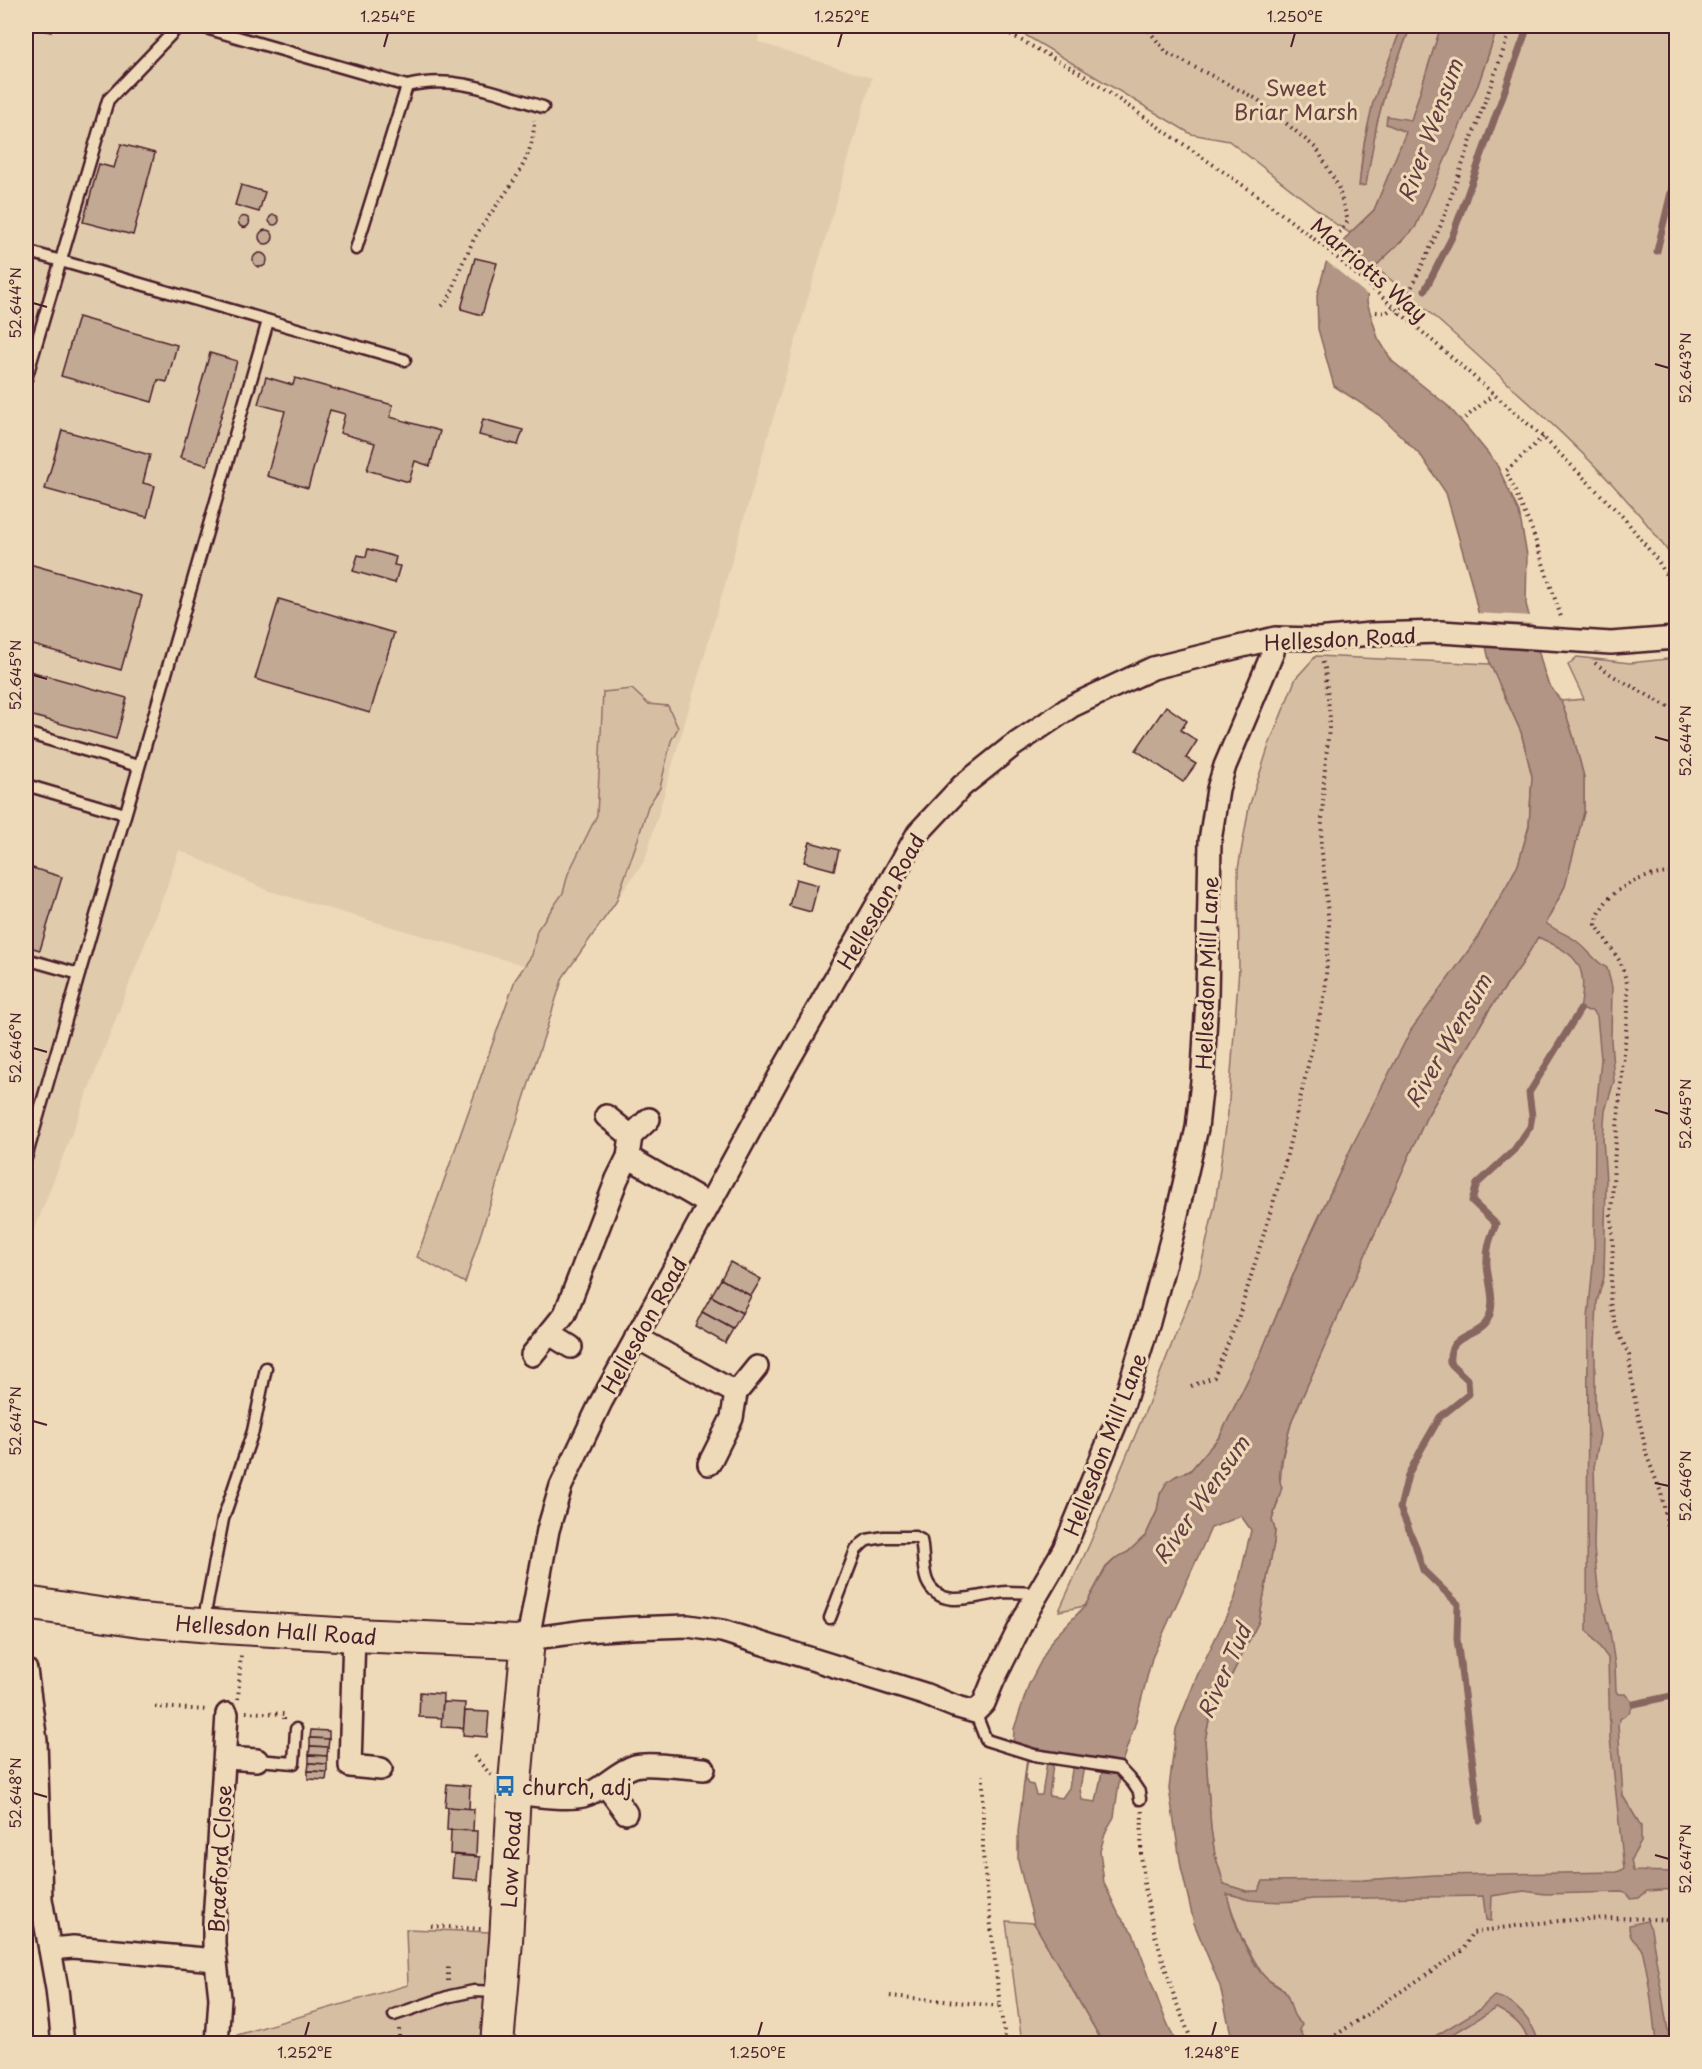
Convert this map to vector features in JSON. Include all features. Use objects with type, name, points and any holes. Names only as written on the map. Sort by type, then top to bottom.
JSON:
[{"type":"street","name":"Hellesdon Road","points":[[528,1639],[548,1530],[561,1486],[601,1402],[709,1204],[918,833],[962,786],[1011,747],[1072,706],[1153,668],[1275,638],[1317,639],[1371,634],[1442,632],[1611,643],[1677,638]]},
{"type":"street","name":"Hellesdon Mill Lane","points":[[975,1712],[984,1703],[1030,1607],[1064,1549],[1122,1406],[1172,1236],[1197,1128],[1203,1071],[1210,841],[1218,789],[1225,766],[1273,652],[1275,638]]},
{"type":"street","points":[[606,1116],[631,1136]]},
{"type":"street","points":[[532,1355],[565,1314],[617,1179],[628,1158],[631,1136],[649,1119]]},
{"type":"street","points":[[628,1158],[709,1204]]},
{"type":"street","points":[[550,1334],[571,1347]]},
{"type":"street","points":[[636,1337],[736,1393]]},
{"type":"street","points":[[709,1464],[732,1418],[736,1393],[757,1367]]},
{"type":"street","name":"Hellesdon Hall Road","points":[[26,1603],[140,1620],[202,1626],[518,1642],[528,1639]]},
{"type":"street","points":[[528,1639],[586,1631],[688,1626],[722,1631],[975,1712]]},
{"type":"street","points":[[354,1635],[350,1766],[381,1769]]},
{"type":"street","name":"Low Road","points":[[497,2043],[506,1941],[514,1793],[528,1639]]},
{"type":"street","points":[[26,1670],[36,1741],[41,1899],[57,1989],[63,2043]]},
{"type":"street","name":"Braeford Close","points":[[217,2043],[220,1998],[215,1960],[214,1922],[225,1758],[233,1707]]},
{"type":"street","name":"Braeford Close","points":[[225,1758],[257,1760]]},
{"type":"street","points":[[514,1793],[544,1797],[583,1796],[605,1784],[620,1772],[637,1765],[704,1768]]},
{"type":"street","points":[[605,1784],[626,1813]]},
{"type":"street","name":"Braeford Close","points":[[50,1948],[73,1947],[215,1960]]},
{"type":"lane","points":[[26,379],[108,100],[179,26]]},
{"type":"lane","points":[[199,26],[406,86],[426,81],[464,83],[539,106]]},
{"type":"lane","points":[[356,249],[406,86]]},
{"type":"lane","points":[[26,251],[405,360]]},
{"type":"lane","points":[[26,1158],[268,321]]},
{"type":"lane","points":[[26,733],[138,766]]},
{"type":"lane","points":[[26,786],[125,814]]},
{"type":"lane","points":[[26,959],[79,974]]},
{"type":"lane","points":[[202,1626],[223,1519],[254,1431],[266,1368]]},
{"type":"lane","points":[[830,1618],[856,1550],[867,1540],[884,1537],[915,1537],[921,1540],[924,1572],[932,1589],[939,1595],[964,1599],[1006,1592],[1040,1593]]},
{"type":"lane","points":[[975,1712],[986,1740],[1034,1755],[1119,1768],[1133,1783],[1139,1792],[1140,1799]]},
{"type":"lane","points":[[257,1760],[294,1763],[296,1729]]},
{"type":"lane","points":[[394,2015],[450,1996],[474,1991],[501,1992]]},
{"type":"path","name":"Marriotts Way","points":[[995,26],[1079,72],[1257,195],[1327,249],[1543,437],[1624,518],[1658,561],[1677,592]]},
{"type":"path","points":[[1145,26],[1167,53],[1257,99],[1317,149],[1338,186],[1348,221],[1327,249]]},
{"type":"path","points":[[1399,314],[1440,227],[1512,26]]},
{"type":"path","points":[[442,306],[449,299],[461,265],[474,240],[514,183],[524,163],[532,142],[539,106]]},
{"type":"path","points":[[1376,312],[1386,314],[1394,308]]},
{"type":"path","points":[[1465,418],[1493,395]]},
{"type":"path","points":[[1543,437],[1506,471],[1532,530],[1568,640],[1613,676],[1677,711]]},
{"type":"path","points":[[1191,1386],[1214,1377],[1238,1319],[1284,1167],[1325,993],[1329,925],[1321,842],[1330,718],[1325,669],[1320,653],[1300,637]]},
{"type":"path","points":[[1677,873],[1662,873],[1641,878],[1620,889],[1598,912],[1596,925],[1621,963],[1626,983],[1628,1010],[1615,1149],[1611,1215],[1613,1242],[1610,1303],[1617,1329],[1629,1355],[1633,1391],[1647,1456],[1661,1492],[1677,1565]]},
{"type":"path","points":[[233,1707],[242,1628]]},
{"type":"path","points":[[983,1775],[983,1855],[999,2006],[1006,2043]]},
{"type":"path","points":[[1140,1799],[1141,1854],[1145,1891],[1155,1935],[1175,1999],[1193,2043]]},
{"type":"path","points":[[1329,2043],[1330,2038],[1463,1950],[1472,1933],[1525,1923],[1647,1918],[1677,1921]]},
{"type":"path","points":[[431,1926],[485,1929]]},
{"type":"path","points":[[891,1996],[999,2006]]},
{"type":"shaded area","points":[[26,26],[760,26],[758,42],[872,78],[645,860],[563,977],[266,890],[179,850],[26,1252]]},
{"type":"green space","name":"Sweet Briar Marsh","points":[[1010,26],[1402,26],[1368,124],[1360,186],[1386,89],[1411,26],[1441,26],[1411,121],[1374,210],[1350,233],[1229,141],[1191,134]]},
{"type":"green space","points":[[1498,26],[1676,26],[1676,563],[1640,516],[1580,451],[1464,343],[1375,267],[1387,254],[1478,85]]},
{"type":"green space","points":[[1316,656],[1490,664],[1521,732],[1532,776],[1529,826],[1518,865],[1476,940],[1353,1144],[1302,1253],[1261,1353],[1220,1436],[1190,1471],[1176,1476],[1160,1494],[1157,1511],[1146,1535],[1128,1552],[1116,1558],[1106,1567],[1085,1606],[1059,1611],[1147,1407],[1199,1275],[1215,1204],[1228,1113],[1239,968],[1238,869],[1249,807],[1269,745],[1296,678]]},
{"type":"green space","points":[[1577,657],[1630,663],[1676,658],[1676,2043],[1307,2043],[1291,2013],[1284,1990],[1264,1977],[1242,1939],[1226,1894],[1259,1900],[1246,1891],[1224,1884],[1215,1855],[1205,1741],[1209,1720],[1259,1621],[1274,1543],[1275,1530],[1272,1520],[1278,1502],[1283,1455],[1292,1420],[1426,1118],[1489,1010],[1522,964],[1565,886],[1584,812],[1584,777],[1561,701],[1584,699],[1568,665]]},
{"type":"green space","points":[[632,689],[648,704],[668,706],[678,728],[671,741],[660,788],[648,806],[616,902],[563,977],[465,1283],[417,1257],[515,980],[532,955],[537,930],[563,893],[568,874],[597,815],[603,692]]},
{"type":"green space","points":[[1006,1921],[1034,1923],[1103,2043],[1022,2043]]},
{"type":"green space","points":[[406,1929],[491,1932],[485,2043],[236,2044],[237,2035],[408,1985]]},
{"type":"water","points":[[1402,26],[1411,26],[1386,89],[1377,123],[1366,185],[1359,186],[1364,144],[1373,102]]},
{"type":"water","points":[[1441,26],[1498,26],[1478,85],[1415,228],[1375,267],[1368,284],[1367,302],[1378,338],[1392,361],[1448,406],[1469,430],[1496,463],[1519,512],[1527,555],[1526,604],[1548,683],[1561,701],[1584,777],[1584,812],[1565,886],[1546,923],[1575,940],[1607,968],[1612,987],[1611,1040],[1614,1081],[1605,1111],[1603,1139],[1606,1181],[1604,1277],[1597,1302],[1595,1348],[1595,1409],[1600,1435],[1594,1467],[1594,1548],[1598,1588],[1610,1632],[1616,1691],[1618,1694],[1625,1694],[1634,1704],[1618,1724],[1623,1796],[1641,1826],[1641,1842],[1631,1859],[1633,1871],[1676,1872],[1676,1889],[1647,1891],[1639,1898],[1630,1899],[1628,1894],[1622,1892],[1545,1894],[1524,1891],[1492,1896],[1491,1921],[1486,1920],[1483,1896],[1313,1899],[1282,1902],[1250,1900],[1227,1894],[1237,1926],[1253,1961],[1270,1982],[1285,1992],[1295,2017],[1302,2024],[1300,2031],[1307,2043],[1233,2043],[1220,1986],[1194,1923],[1181,1867],[1169,1789],[1176,1729],[1197,1676],[1235,1598],[1251,1530],[1241,1516],[1211,1528],[1152,1658],[1135,1724],[1122,1762],[1114,1817],[1106,1831],[1100,1851],[1104,1883],[1119,1915],[1133,1933],[1176,2043],[1103,2043],[1034,1923],[1018,1861],[1018,1832],[1027,1758],[1013,1747],[1014,1729],[1029,1684],[1052,1640],[1085,1606],[1106,1568],[1146,1535],[1157,1511],[1160,1494],[1167,1482],[1190,1471],[1220,1436],[1261,1353],[1302,1254],[1353,1144],[1411,1030],[1476,940],[1518,865],[1529,826],[1532,776],[1521,732],[1490,664],[1471,581],[1446,493],[1422,457],[1400,435],[1379,415],[1334,386],[1318,329],[1317,295],[1326,263],[1350,233],[1374,210],[1406,132],[1386,124],[1387,116],[1411,120]],"holes":[[[1538,937],[1563,950],[1577,963],[1581,972],[1583,982],[1580,1010],[1592,1011],[1597,1016],[1601,1059],[1595,1121],[1594,1254],[1588,1318],[1587,1630],[1608,1658],[1610,1738],[1624,1869],[1617,1872],[1263,1881],[1258,1891],[1246,1891],[1224,1884],[1215,1855],[1205,1741],[1209,1720],[1259,1621],[1274,1542],[1275,1530],[1272,1520],[1282,1487],[1281,1464],[1292,1420],[1426,1118],[1489,1010]],[[1029,1752],[1048,1755],[1042,1795],[1036,1795],[1033,1785],[1028,1784],[1025,1778]],[[1054,1756],[1074,1758],[1069,1788],[1062,1798],[1049,1796]],[[1085,1760],[1104,1762],[1096,1802],[1082,1800],[1080,1789]]]},
{"type":"water","points":[[1647,1921],[1651,1929],[1670,2043],[1656,2043],[1643,1953],[1629,1931],[1629,1925]]},
{"type":"water","points":[[1494,1996],[1516,2007],[1533,2028],[1538,2043],[1528,2043],[1527,2037],[1516,2022],[1496,2008],[1453,2034],[1448,2043],[1429,2043],[1432,2038],[1480,2009]]},
{"type":"pier","points":[[1334,248],[1373,281],[1371,298],[1325,260]]},
{"type":"pier","points":[[1475,613],[1533,616],[1534,624],[1477,621]]},
{"type":"building","points":[[36,26],[53,26],[51,32],[35,28]]},
{"type":"building","points":[[121,144],[155,153],[133,235],[83,222],[99,164],[114,168]]},
{"type":"building","points":[[241,185],[265,192],[259,212],[235,205]]},
{"type":"building","points":[[274,215],[279,220],[274,225],[269,220]]},
{"type":"building","points":[[244,217],[248,218],[248,226],[244,227],[240,226],[239,222],[240,218]]},
{"type":"building","points":[[263,230],[269,230],[273,237],[269,244],[263,244],[259,240],[259,234]]},
{"type":"building","points":[[257,253],[263,253],[267,260],[263,267],[257,267],[253,263],[253,257]]},
{"type":"building","points":[[475,258],[497,263],[482,315],[461,309]]},
{"type":"building","points":[[78,317],[177,345],[167,382],[158,380],[152,402],[61,376]]},
{"type":"building","points":[[210,353],[237,361],[207,465],[180,458]]},
{"type":"building","points":[[266,377],[293,385],[295,378],[393,405],[390,417],[440,431],[430,466],[415,461],[409,482],[367,470],[375,443],[340,433],[345,414],[330,410],[308,488],[267,476],[285,411],[258,404]]},
{"type":"building","points":[[483,419],[523,430],[518,445],[479,435]]},
{"type":"building","points":[[62,430],[150,455],[143,483],[155,486],[147,517],[45,489]]},
{"type":"building","points":[[368,549],[396,557],[394,565],[400,566],[395,583],[353,571],[358,555],[366,557]]},
{"type":"building","points":[[26,563],[142,596],[121,670],[26,643]]},
{"type":"building","points":[[279,599],[394,633],[370,713],[255,679]]},
{"type":"building","points":[[26,670],[127,698],[116,739],[26,714]]},
{"type":"building","points":[[1166,706],[1187,721],[1181,730],[1197,741],[1186,758],[1196,764],[1183,782],[1136,750]]},
{"type":"building","points":[[810,842],[839,850],[834,870],[804,862]]},
{"type":"building","points":[[26,866],[62,877],[40,950],[26,946]]},
{"type":"building","points":[[796,879],[818,885],[811,912],[789,906]]},
{"type":"building","points":[[730,1262],[761,1279],[751,1296],[721,1279]]},
{"type":"building","points":[[721,1279],[751,1296],[742,1313],[711,1296]]},
{"type":"building","points":[[711,1296],[742,1313],[733,1329],[702,1312]]},
{"type":"building","points":[[702,1312],[733,1329],[725,1343],[695,1326]]},
{"type":"building","points":[[420,1692],[443,1694],[442,1718],[419,1717]]},
{"type":"building","points":[[443,1702],[465,1703],[464,1728],[441,1727]]},
{"type":"building","points":[[465,1711],[489,1712],[487,1737],[463,1735]]},
{"type":"building","points":[[311,1730],[329,1731],[329,1739],[310,1738]]},
{"type":"building","points":[[310,1738],[329,1739],[328,1747],[310,1746]]},
{"type":"building","points":[[310,1746],[328,1747],[327,1756],[309,1755]]},
{"type":"building","points":[[309,1755],[327,1756],[327,1764],[309,1763]]},
{"type":"building","points":[[309,1763],[327,1764],[327,1772],[308,1771]]},
{"type":"building","points":[[308,1771],[327,1772],[326,1780],[308,1779]]},
{"type":"building","points":[[447,1784],[470,1786],[469,1809],[445,1807]]},
{"type":"building","points":[[448,1807],[474,1809],[473,1831],[447,1830]]},
{"type":"building","points":[[451,1830],[477,1831],[476,1856],[450,1854]]},
{"type":"building","points":[[454,1855],[480,1857],[478,1880],[452,1878]]},
{"type":"waterway","points":[[1425,290],[1452,237],[1528,26]]},
{"type":"waterway","points":[[1657,251],[1676,171]]},
{"type":"waterway","points":[[1480,1820],[1457,1639],[1458,1604],[1423,1570],[1400,1508],[1408,1475],[1440,1417],[1469,1394],[1468,1380],[1450,1363],[1450,1353],[1459,1340],[1485,1324],[1491,1311],[1492,1298],[1487,1254],[1496,1224],[1472,1201],[1477,1184],[1514,1150],[1530,1127],[1532,1116],[1529,1093],[1580,1010]]},
{"type":"waterway","points":[[1634,1704],[1676,1695]]},
{"type":"place","name":"church, adj","points":[[505,1786]]},
{"type":"water label","name":"River Wensum","points":[[1429,130]]},
{"type":"water label","name":"River Wensum","points":[[1447,1040]]},
{"type":"water label","name":"River Wensum","points":[[1200,1499]]},
{"type":"water label","name":"River Tud","points":[[1223,1671]]}]
